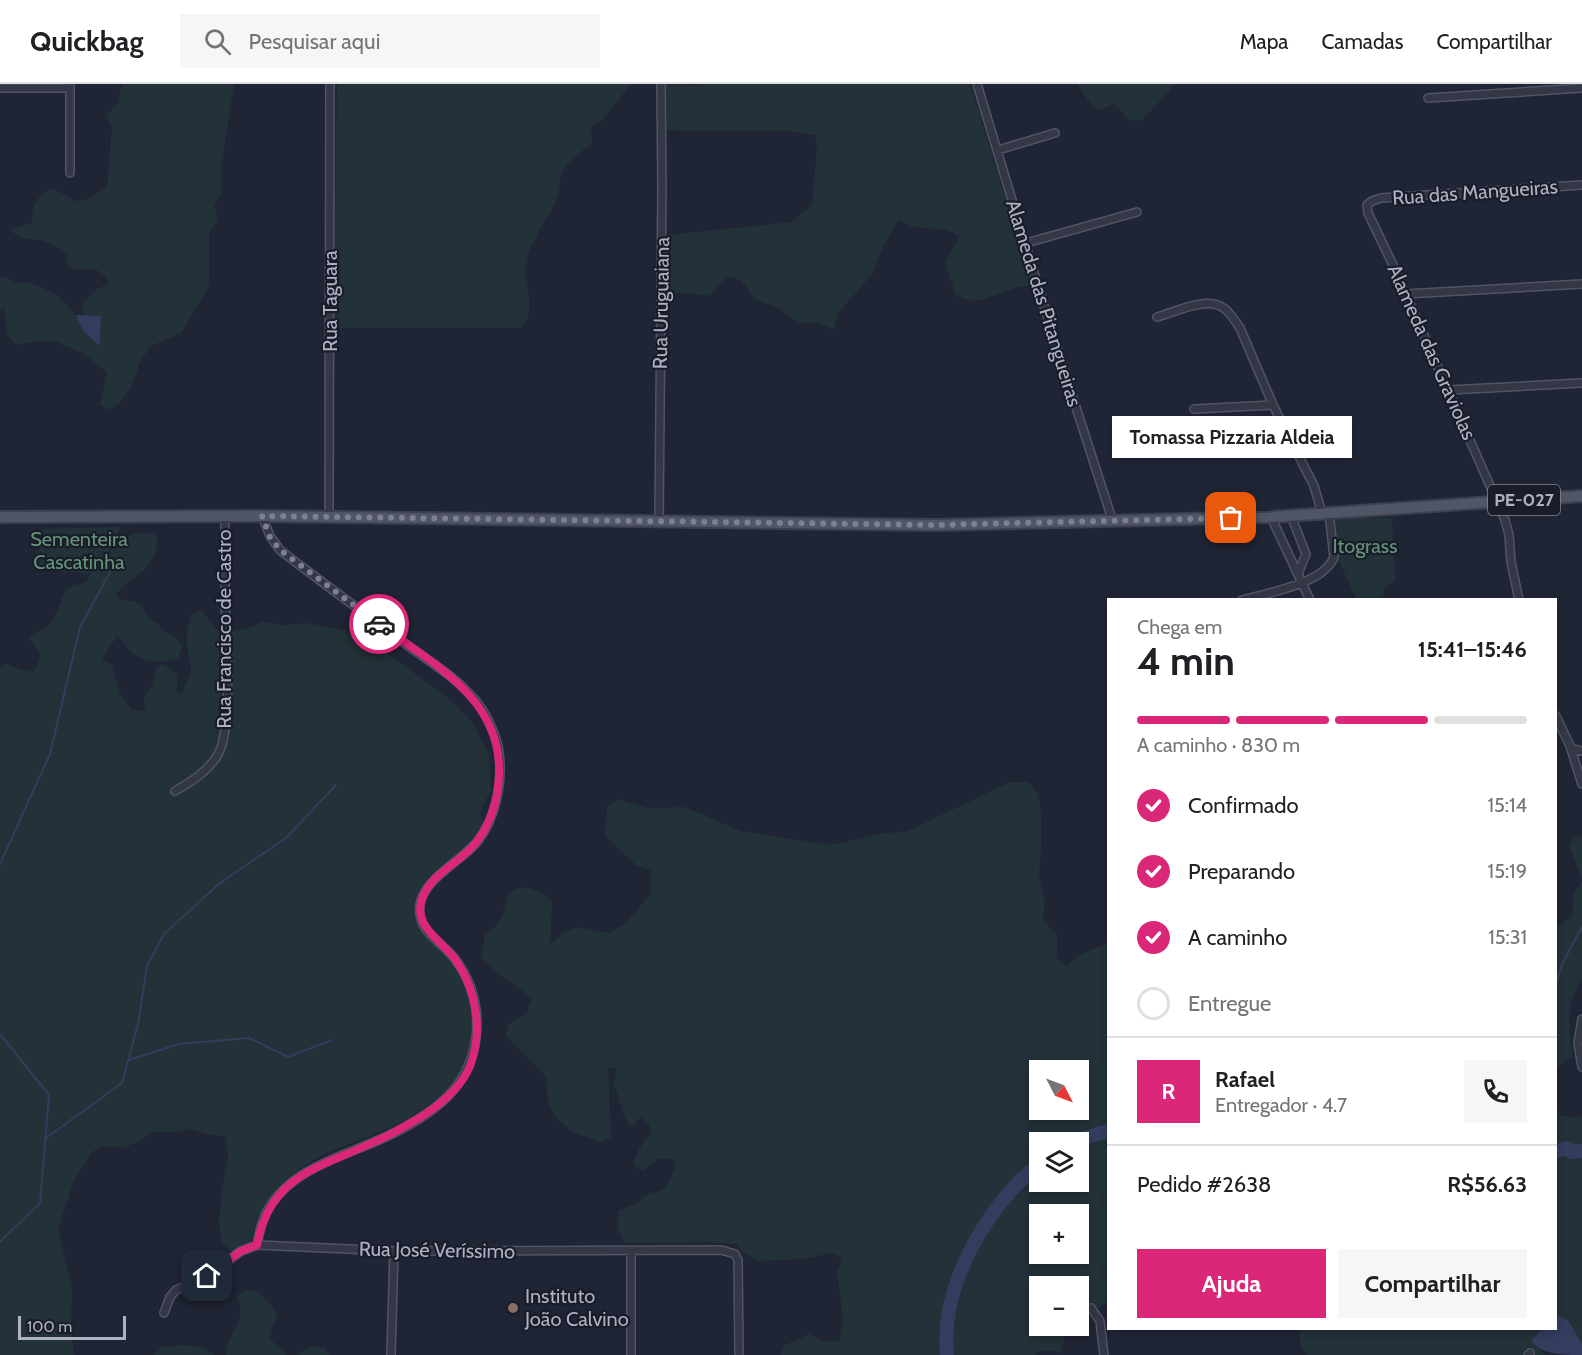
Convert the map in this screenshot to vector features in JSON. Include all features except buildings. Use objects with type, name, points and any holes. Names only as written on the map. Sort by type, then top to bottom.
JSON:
[{"type":"main road","name":"PE-027","points":[[0,517],[225,518],[262,516],[937,525],[1271,517],[1582,496]]},
{"type":"street","name":"Rua Taguara","points":[[329,517],[330,84]]},
{"type":"street","name":"Rua Uruguaiana","points":[[659,521],[661,84]]},
{"type":"street","name":"Alameda das Pitangueiras","points":[[978,84],[1066,378],[1113,522]]},
{"type":"street","points":[[0,88],[70,86],[70,173]]},
{"type":"street","points":[[1428,98],[1582,88]]},
{"type":"street","points":[[998,150],[1055,134]]},
{"type":"street","name":"Rua das Mangueiras","points":[[1368,203],[1381,198],[1582,185]]},
{"type":"street","name":"Alameda das Graviolas","points":[[1368,203],[1368,213],[1498,501],[1508,528],[1511,562],[1519,598]]},
{"type":"street","points":[[1026,243],[1137,212]]},
{"type":"street","points":[[1405,294],[1582,284]]},
{"type":"street","points":[[1157,317],[1206,303],[1212,303],[1226,310],[1240,328],[1273,405],[1326,513],[1334,551],[1332,562],[1324,571],[1303,583],[1249,598]]},
{"type":"street","points":[[1449,390],[1582,383]]},
{"type":"street","points":[[1194,409],[1273,405]]},
{"type":"street","points":[[257,1245],[260,1227],[267,1212],[274,1201],[300,1176],[335,1158],[375,1142],[435,1108],[458,1085],[469,1067],[478,1032],[477,1017],[470,991],[457,961],[420,919],[420,908],[426,891],[434,879],[467,853],[478,841],[493,810],[499,769],[494,731],[475,700],[439,668],[280,550],[270,537],[262,516]]},
{"type":"street","points":[[1291,516],[1306,554],[1298,574]]},
{"type":"street","points":[[1271,517],[1309,598]]},
{"type":"street","name":"Rua Francisco de Castro","points":[[175,791],[195,779],[211,765],[218,756],[223,741],[227,662],[225,518]]},
{"type":"street","points":[[1557,718],[1570,746],[1582,784]]},
{"type":"street","points":[[1570,746],[1582,751]]},
{"type":"street","points":[[1582,1019],[1578,1043],[1582,1066]]},
{"type":"street","name":"Rua José Veríssimo","points":[[164,1313],[170,1297],[176,1290],[207,1276],[241,1251],[257,1245],[394,1251],[721,1250],[735,1254],[738,1264],[739,1353]]},
{"type":"street","points":[[392,1355],[394,1251]]},
{"type":"street","points":[[631,1251],[631,1355]]},
{"type":"street","points":[[1092,1308],[1100,1320],[1104,1355]]},
{"type":"green space","points":[[122,84],[234,84],[221,170],[222,192],[214,205],[218,219],[209,234],[209,286],[181,333],[151,346],[141,360],[131,387],[120,403],[109,410],[100,405],[107,372],[84,354],[55,341],[16,345],[8,336],[4,308],[0,311],[0,277],[44,288],[59,297],[76,315],[83,331],[100,346],[101,317],[84,316],[82,304],[96,290],[109,283],[105,276],[95,269],[75,270],[65,262],[69,255],[57,247],[42,240],[23,239],[9,230],[32,223],[35,203],[50,188],[74,201],[87,199],[107,187],[112,128],[106,116],[118,103]]},
{"type":"green space","points":[[337,84],[633,84],[604,118],[591,128],[592,144],[571,160],[562,173],[558,195],[528,257],[526,274],[530,306],[529,314],[521,328],[333,328]]},
{"type":"green space","points":[[665,84],[697,86],[698,84],[970,84],[1032,285],[1017,287],[982,300],[969,301],[956,295],[945,262],[959,237],[948,230],[913,227],[898,220],[880,253],[872,274],[838,314],[834,330],[817,322],[799,323],[778,308],[755,299],[741,280],[728,277],[709,295],[666,294],[666,235],[792,222],[812,205],[817,146],[815,135],[788,131],[666,130],[662,99]]},
{"type":"green space","points":[[1077,84],[1176,84],[1142,120],[1130,121],[1114,104],[1098,110],[1090,103]]},
{"type":"green space","name":"Itograss","points":[[1334,518],[1392,518],[1395,581],[1385,587],[1383,597],[1356,598],[1338,559]]},
{"type":"green space","name":"Sementeira Cascatinha","points":[[121,527],[108,553],[124,539],[134,534],[156,535],[157,545],[151,562],[116,594],[121,600],[139,604],[149,619],[181,643],[178,658],[152,661],[135,655],[117,636],[102,659],[112,665],[120,694],[132,709],[145,711],[144,697],[152,686],[156,668],[163,664],[176,673],[178,681],[176,692],[182,693],[191,671],[187,629],[192,614],[201,610],[221,634],[263,622],[283,625],[308,623],[351,632],[370,640],[453,702],[472,722],[489,755],[491,790],[480,812],[483,825],[479,835],[471,844],[427,880],[419,890],[415,902],[415,912],[421,928],[452,960],[464,982],[473,1016],[471,1048],[452,1086],[419,1113],[379,1133],[317,1158],[290,1177],[271,1197],[261,1212],[250,1243],[240,1246],[234,1252],[230,1251],[221,1241],[219,1222],[228,1157],[225,1136],[208,1135],[192,1129],[177,1132],[151,1132],[138,1142],[123,1148],[102,1146],[91,1153],[73,1183],[58,1229],[72,1287],[71,1323],[74,1355],[0,1355],[0,669],[5,664],[29,670],[32,673],[40,654],[29,638],[50,624],[66,591],[87,581],[91,574],[37,569],[41,529]]},
{"type":"green space","points":[[1010,782],[1028,782],[1038,794],[1041,812],[1039,878],[1045,902],[1043,920],[1057,935],[1057,957],[1067,967],[1077,956],[1107,943],[1107,1302],[1098,1308],[1090,1302],[1089,1276],[1029,1276],[1029,1336],[1065,1336],[1061,1353],[1041,1351],[1035,1355],[780,1355],[785,1345],[810,1334],[822,1341],[839,1341],[843,1320],[837,1271],[843,1258],[831,1253],[804,1259],[759,1261],[744,1253],[736,1244],[624,1243],[617,1227],[619,1211],[635,1204],[648,1194],[663,1190],[675,1167],[672,1158],[658,1159],[643,1171],[634,1165],[640,1148],[652,1134],[649,1125],[641,1117],[632,1127],[626,1120],[614,1084],[617,1069],[608,1067],[611,1138],[600,1142],[572,1132],[554,1116],[548,1100],[546,1076],[506,1036],[508,1025],[527,1012],[532,998],[493,969],[481,957],[485,934],[501,918],[507,896],[511,891],[517,888],[530,888],[543,894],[552,902],[550,945],[563,933],[578,927],[609,933],[625,924],[650,895],[651,870],[637,866],[605,836],[607,806],[618,799],[647,808],[685,807],[741,831],[831,845],[878,834],[908,831]]},
{"type":"green space","points":[[1582,836],[1582,879],[1569,845],[1574,838]]},
{"type":"green space","points":[[1582,881],[1582,979],[1573,996],[1571,1006],[1570,1036],[1573,1056],[1557,1067],[1557,926],[1572,917],[1574,894]]},
{"type":"green space","points":[[1557,1104],[1559,1115],[1574,1118],[1582,1116],[1582,1344],[1568,1320],[1557,1317]]},
{"type":"green space","points":[[246,1290],[257,1291],[273,1306],[277,1318],[271,1330],[270,1339],[287,1355],[226,1355],[228,1342],[240,1316],[237,1295]]},
{"type":"green space","points":[[1300,1330],[1547,1330],[1541,1352],[1545,1355],[1307,1355],[1302,1349]]},
{"type":"green space","points":[[181,1345],[200,1347],[215,1355],[154,1355],[162,1347]]},
{"type":"green space","points":[[312,1346],[325,1348],[329,1355],[298,1355]]},
{"type":"water","points":[[76,315],[101,316],[100,346],[83,331]]},
{"type":"water","points":[[1557,1315],[1568,1320],[1582,1344],[1582,1355],[1547,1352],[1531,1341],[1541,1330],[1557,1330]]},
{"type":"waterway","points":[[0,864],[50,754],[80,627],[110,572]]},
{"type":"waterway","points":[[46,1138],[122,1083],[138,1024],[147,966],[164,934],[220,883],[286,838],[336,785]]},
{"type":"waterway","points":[[1557,981],[1562,964],[1582,927]]},
{"type":"waterway","points":[[0,1034],[49,1095],[40,1203],[0,1242]]},
{"type":"waterway","points":[[129,1060],[179,1044],[249,1038],[288,1057],[332,1040]]},
{"type":"waterway","points":[[1089,1137],[1107,1131]]},
{"type":"waterway","points":[[1557,1151],[1567,1148],[1571,1152],[1582,1151]]},
{"type":"waterway","points":[[947,1355],[947,1328],[951,1302],[959,1275],[985,1224],[1002,1201],[1029,1173]]},
{"type":"way so far","points":[[379,624],[280,550],[270,537],[262,516],[937,525],[1231,518]]},
{"type":"place","name":"Tomassa Pizzaria Aldeia","points":[[1231,518]]},
{"type":"place","name":"Instituto João Calvino","points":[[513,1308]]},
{"type":"route","points":[[207,1276],[241,1251],[257,1245],[260,1227],[267,1212],[274,1201],[300,1176],[406,1126],[448,1097],[469,1067],[475,1047],[478,1032],[477,1017],[468,983],[457,961],[420,919],[420,908],[426,891],[434,879],[467,853],[478,841],[487,824],[498,787],[498,748],[494,731],[475,700],[458,683],[379,624]]}]
